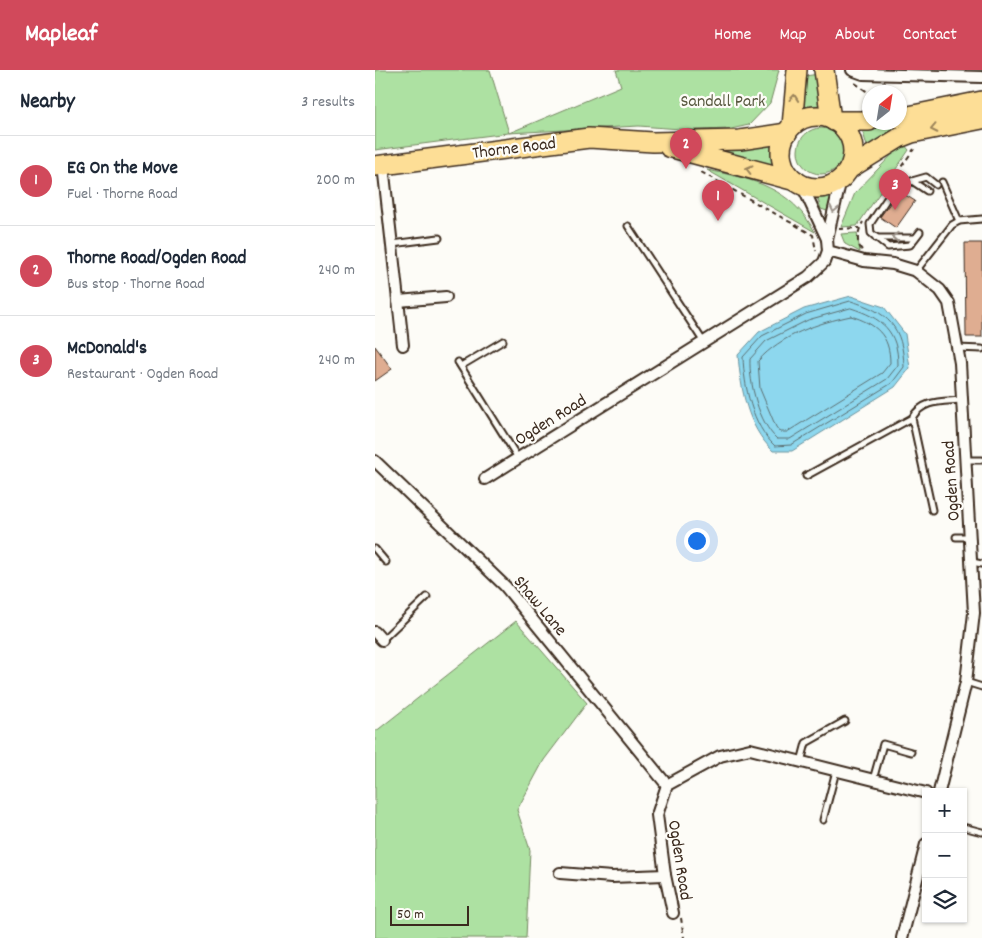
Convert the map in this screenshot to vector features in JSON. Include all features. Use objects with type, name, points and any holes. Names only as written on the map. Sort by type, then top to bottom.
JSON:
[{"type":"highway","points":[[797,70],[789,130],[782,146],[782,159],[787,171],[799,183],[823,188],[899,138],[912,133],[982,119]]},
{"type":"highway","points":[[824,70],[833,120],[845,129],[852,142],[853,156],[845,174]]},
{"type":"highway","points":[[907,116],[982,101]]},
{"type":"highway","points":[[789,130],[810,117],[862,121]]},
{"type":"highway","name":"Thorne Road","points":[[379,165],[589,138],[653,142],[740,140],[789,130]]},
{"type":"highway","name":"Thorne Road","points":[[653,142],[799,183]]},
{"type":"street","points":[[852,70],[863,74],[982,77]]},
{"type":"street","points":[[379,165],[403,345]]},
{"type":"street","points":[[828,251],[827,239],[845,174]]},
{"type":"street","points":[[799,183],[827,239]]},
{"type":"street","name":"Ogden Road","points":[[485,479],[813,274],[825,262],[828,251],[864,261],[893,264],[916,271],[940,290],[949,303],[957,348],[962,400],[970,537],[977,563],[974,613],[965,682],[940,788]]},
{"type":"street","points":[[398,301],[446,297]]},
{"type":"street","name":"Shaw Lane","points":[[375,461],[505,586],[667,785]]},
{"type":"street","points":[[667,785],[721,756],[750,749],[922,792]]},
{"type":"street","name":"Ogden Road","points":[[667,785],[657,815],[665,875],[673,914]]},
{"type":"street","points":[[902,938],[922,860]]},
{"type":"street","points":[[560,873],[612,877],[665,875]]},
{"type":"lane","points":[[920,232],[910,245],[888,247],[874,238],[871,233],[870,224],[894,188],[925,177],[936,185]]},
{"type":"lane","points":[[911,181],[927,191]]},
{"type":"lane","points":[[943,182],[959,221]]},
{"type":"lane","points":[[916,271],[952,225],[959,221],[982,219]]},
{"type":"lane","points":[[628,226],[703,341]]},
{"type":"lane","points":[[391,244],[439,238]]},
{"type":"lane","points":[[874,238],[915,238]]},
{"type":"lane","points":[[503,340],[459,364],[518,458]]},
{"type":"lane","points":[[957,348],[982,349]]},
{"type":"lane","points":[[806,476],[911,418],[915,411],[926,404],[962,400]]},
{"type":"lane","points":[[911,418],[932,510]]},
{"type":"lane","points":[[965,460],[982,460]]},
{"type":"lane","points":[[956,537],[970,537]]},
{"type":"lane","points":[[375,549],[386,562]]},
{"type":"lane","points":[[378,636],[427,597]]},
{"type":"lane","points":[[965,682],[982,687]]},
{"type":"lane","points":[[801,762],[807,743],[845,721]]},
{"type":"lane","points":[[873,780],[883,744],[911,752]]},
{"type":"lane","points":[[823,820],[835,771]]},
{"type":"lane","points":[[967,828],[982,832]]},
{"type":"path","points":[[699,171],[813,235],[817,250],[813,274]]},
{"type":"path","points":[[673,914],[681,911],[684,938]]},
{"type":"green space","points":[[375,70],[490,70],[509,133],[375,150]]},
{"type":"green space","name":"Sandall Park","points":[[616,70],[779,70],[770,103],[749,125],[731,129],[694,130],[639,126],[509,133],[621,86]]},
{"type":"green space","points":[[819,74],[823,105],[802,107],[805,76]]},
{"type":"green space","points":[[816,128],[826,128],[840,138],[844,151],[840,164],[834,170],[826,174],[816,174],[802,164],[798,156],[798,146],[808,132]]},
{"type":"green space","points":[[862,130],[893,130],[894,132],[867,146]]},
{"type":"green space","points":[[775,142],[773,150],[779,170],[709,148]]},
{"type":"green space","points":[[903,143],[909,150],[857,226],[841,227],[855,193]]},
{"type":"green space","points":[[707,170],[740,177],[783,195],[795,205],[815,232]]},
{"type":"green space","points":[[833,195],[832,207],[827,211],[821,209],[817,197]]},
{"type":"green space","points":[[857,233],[860,252],[845,244],[841,234]]},
{"type":"green space","points":[[516,621],[587,703],[544,760],[517,810],[530,850],[526,938],[375,938],[375,732]]},
{"type":"water","points":[[851,296],[884,307],[905,334],[910,368],[895,387],[792,451],[773,451],[764,441],[751,419],[741,381],[738,355],[759,332],[804,309]]},
{"type":"building","points":[[899,191],[915,201],[896,228],[880,217]]},
{"type":"building","points":[[965,243],[982,243],[982,337],[966,337]]},
{"type":"building","points":[[375,346],[392,369],[375,381]]},
{"type":"place","name":"Thorne Road/Ogden Road","points":[[686,169]]},
{"type":"place","name":"McDonald's","points":[[895,210]]},
{"type":"place","name":"EG On the Move","points":[[718,221]]}]
